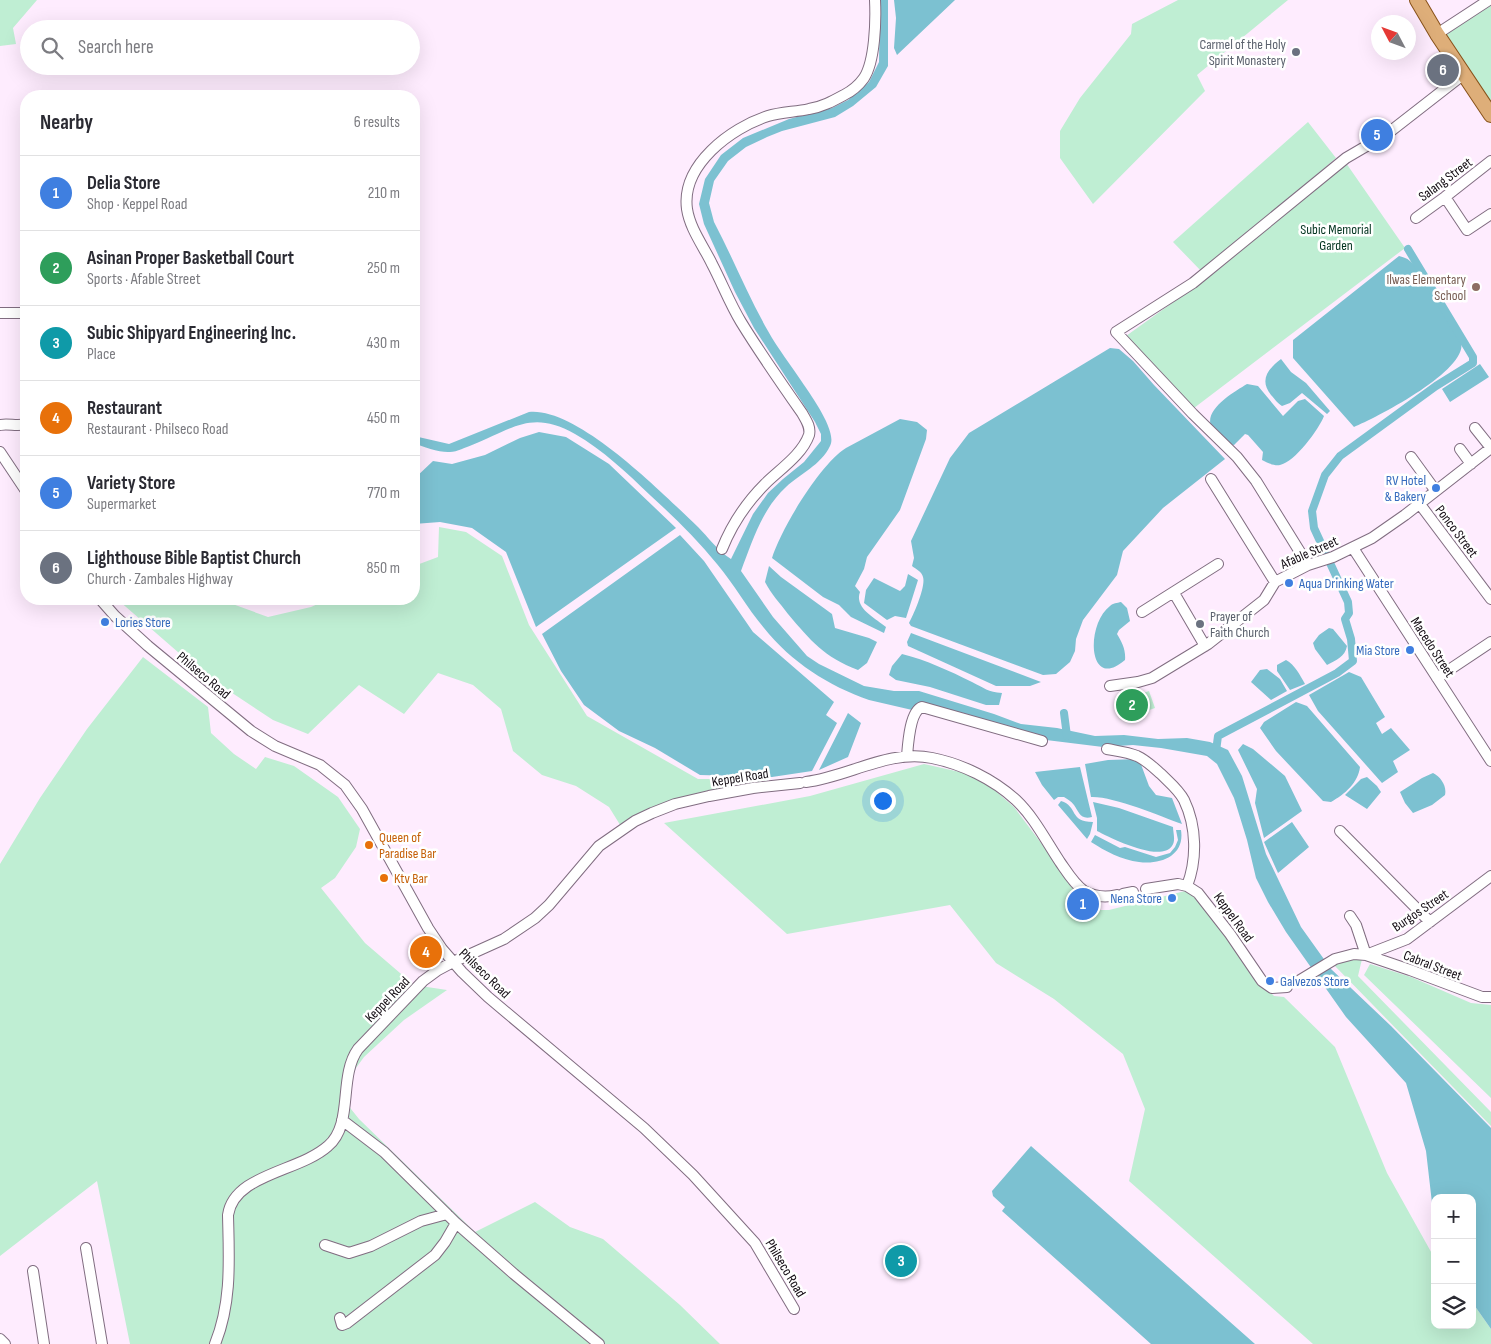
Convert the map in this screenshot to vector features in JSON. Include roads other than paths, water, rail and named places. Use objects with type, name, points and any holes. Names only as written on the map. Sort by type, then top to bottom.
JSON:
[{"type":"main road","points":[[1417,0],[1437,34],[1491,114]]},
{"type":"street","points":[[722,549],[728,534],[741,512],[753,496],[802,447],[809,435],[810,428],[741,322],[693,226],[687,204],[691,180],[708,154],[745,126],[770,116],[825,105],[859,84],[867,72],[871,58],[875,0]]},
{"type":"street","points":[[1437,34],[1489,0]]},
{"type":"street","points":[[1308,565],[1256,481],[1237,457],[1193,414],[1116,332],[1193,283],[1346,158],[1387,134],[1464,74]]},
{"type":"street","name":"Salang Street","points":[[1416,218],[1491,161]]},
{"type":"street","points":[[1445,197],[1467,230],[1491,214]]},
{"type":"street","points":[[0,313],[20,313]]},
{"type":"street","points":[[0,425],[20,426]]},
{"type":"street","points":[[1476,428],[1491,448]]},
{"type":"street","name":"Afable Street","points":[[1110,686],[1152,678],[1206,646],[1264,600],[1276,582],[1308,565],[1353,548],[1378,534],[1491,448]]},
{"type":"street","points":[[1460,449],[1471,464]]},
{"type":"street","points":[[0,452],[20,482]]},
{"type":"street","points":[[1411,457],[1435,490]]},
{"type":"street","points":[[1211,479],[1276,582]]},
{"type":"street","name":"Ponco Street","points":[[1419,503],[1491,599]]},
{"type":"street","name":"Macedo Street","points":[[1353,548],[1491,761]]},
{"type":"street","points":[[1142,612],[1218,564]]},
{"type":"street","points":[[1174,593],[1206,646]]},
{"type":"street","name":"Philseco Road","points":[[105,605],[114,616],[148,646],[251,731],[275,746],[320,765],[345,785],[362,809],[428,928],[442,949],[473,984],[644,1128],[693,1175],[755,1243],[794,1309]]},
{"type":"street","points":[[1438,678],[1491,642]]},
{"type":"street","points":[[907,756],[909,734],[916,711],[922,707],[1042,741]]},
{"type":"street","points":[[1107,749],[1128,753],[1146,760],[1172,784],[1184,800],[1191,826],[1194,850],[1194,867],[1187,886]]},
{"type":"street","name":"Keppel Road","points":[[217,1344],[228,1290],[228,1215],[230,1203],[238,1193],[250,1184],[309,1159],[327,1147],[334,1139],[342,1120],[348,1068],[355,1054],[423,981],[438,970],[495,944],[534,918],[549,905],[599,846],[635,821],[675,804],[753,788],[803,782],[851,771],[891,758],[907,756],[931,757],[974,773],[1002,789],[1016,800],[1029,814],[1068,873],[1085,891],[1099,897],[1175,884],[1187,886],[1201,896],[1265,984],[1274,989],[1292,985],[1306,976]]},
{"type":"street","points":[[1340,831],[1430,922]]},
{"type":"street","name":"Burgos Street","points":[[1306,976],[1339,958],[1354,954],[1366,955],[1407,939],[1491,876]]},
{"type":"street","points":[[1350,916],[1356,925],[1366,955]]},
{"type":"street","name":"Cabral Street","points":[[1366,955],[1482,997],[1491,997]]},
{"type":"street","points":[[342,1120],[384,1152],[456,1223],[599,1344]]},
{"type":"street","points":[[325,1244],[349,1254],[371,1246],[421,1221],[447,1214]]},
{"type":"street","points":[[340,1318],[342,1325],[347,1323],[428,1261],[445,1242],[456,1223]]},
{"type":"street","points":[[86,1248],[102,1344]]},
{"type":"street","points":[[33,1271],[44,1344]]},
{"type":"street","points":[[0,1339],[5,1344]]},
{"type":"water","points":[[880,0],[888,0],[888,66],[876,87],[853,106],[835,117],[782,131],[746,147],[728,161],[714,181],[709,203],[714,222],[761,318],[822,413],[830,432],[831,440],[830,446],[821,459],[786,487],[770,505],[759,526],[741,571],[773,617],[807,656],[864,686],[894,691],[919,691],[1021,724],[1057,728],[1095,736],[1124,735],[1158,739],[1187,738],[1210,742],[1228,750],[1242,776],[1266,854],[1301,927],[1331,969],[1391,1026],[1491,1128],[1491,1329],[1476,1308],[1476,1194],[1431,1194],[1426,1151],[1406,1083],[1346,1017],[1286,932],[1268,902],[1256,878],[1234,798],[1217,764],[1207,756],[1161,748],[1133,745],[1103,747],[1038,739],[869,700],[825,680],[786,652],[764,628],[723,572],[685,529],[614,462],[575,434],[560,427],[534,422],[511,428],[453,452],[437,451],[420,445],[420,437],[449,444],[529,412],[549,414],[571,423],[595,437],[619,455],[664,494],[717,548],[731,559],[753,514],[768,493],[804,462],[821,441],[821,434],[754,328],[735,292],[704,224],[699,204],[705,179],[721,155],[743,138],[789,119],[832,108],[848,100],[869,82],[879,62]]},
{"type":"water","points":[[894,0],[955,0],[897,55],[894,48],[896,18]]},
{"type":"water","points":[[1399,256],[1410,261],[1425,280],[1461,342],[1460,353],[1451,366],[1419,392],[1400,404],[1354,427],[1293,358],[1293,340]]},
{"type":"water","points":[[1110,348],[1119,349],[1133,361],[1225,459],[1163,508],[1123,551],[1117,575],[1083,620],[1076,639],[1075,651],[1070,662],[1056,674],[1043,675],[911,626],[909,623],[923,587],[923,577],[912,566],[914,558],[911,541],[950,458],[969,433]]},
{"type":"water","points":[[1281,359],[1291,372],[1306,383],[1330,411],[1327,414],[1302,393],[1290,403],[1282,406],[1271,395],[1267,390],[1265,380],[1272,367]]},
{"type":"water","points":[[1480,364],[1489,377],[1450,402],[1442,389]]},
{"type":"water","points":[[1247,384],[1258,386],[1283,416],[1298,401],[1305,399],[1324,416],[1306,444],[1286,463],[1276,465],[1262,460],[1263,452],[1248,435],[1245,434],[1234,445],[1227,444],[1213,430],[1210,423],[1215,409],[1227,397]]},
{"type":"water","points":[[900,419],[917,422],[927,430],[926,439],[900,510],[867,557],[864,569],[855,586],[860,592],[859,598],[863,608],[886,627],[884,633],[851,617],[839,605],[823,597],[772,558],[784,531],[803,498],[836,456],[846,448]]},
{"type":"water","points":[[539,432],[566,437],[609,464],[676,528],[536,627],[506,552],[472,528],[440,522],[420,524],[420,473],[433,461],[452,464],[485,455],[520,438]]},
{"type":"water","points":[[680,535],[704,561],[753,632],[834,702],[826,715],[837,723],[812,771],[772,777],[700,775],[655,748],[619,731],[584,705],[561,671],[542,634]]},
{"type":"water","points":[[769,566],[832,614],[835,628],[877,642],[867,663],[858,670],[836,660],[811,640],[767,586],[765,582]]},
{"type":"water","points":[[908,574],[918,580],[906,618],[895,616],[887,620],[864,603],[866,590],[874,578],[900,591],[905,586]]},
{"type":"water","points":[[1121,602],[1127,608],[1130,621],[1117,634],[1123,646],[1125,660],[1113,668],[1104,668],[1097,662],[1094,652],[1097,627],[1102,615],[1110,606]]},
{"type":"water","points":[[1329,628],[1333,629],[1347,646],[1342,656],[1327,665],[1315,649],[1313,643],[1319,635]]},
{"type":"water","points":[[911,633],[1041,682],[1030,686],[996,686],[908,646],[907,642]]},
{"type":"water","points":[[902,654],[938,666],[990,691],[1002,693],[999,705],[986,705],[930,687],[896,680],[889,675],[892,666]]},
{"type":"water","points":[[1286,660],[1295,667],[1305,684],[1290,690],[1277,671],[1277,665]]},
{"type":"water","points":[[1267,669],[1280,679],[1287,691],[1271,700],[1251,682],[1260,670]]},
{"type":"water","points":[[1349,672],[1361,677],[1385,717],[1376,723],[1382,734],[1391,728],[1410,750],[1393,761],[1398,772],[1382,783],[1318,711],[1309,695]]},
{"type":"water","points":[[1296,702],[1307,706],[1360,767],[1357,778],[1350,788],[1331,802],[1323,801],[1276,751],[1260,728],[1264,722]]},
{"type":"water","points":[[848,713],[861,723],[848,757],[819,770]]},
{"type":"water","points":[[1243,744],[1253,749],[1285,776],[1302,811],[1264,838],[1255,803],[1257,789],[1238,750]]},
{"type":"water","points":[[1139,759],[1149,786],[1156,795],[1172,798],[1182,824],[1124,803],[1091,797],[1085,764],[1108,760]]},
{"type":"water","points":[[1080,767],[1092,817],[1088,818],[1082,816],[1073,804],[1064,797],[1058,797],[1054,800],[1042,785],[1035,772]]},
{"type":"water","points":[[1433,773],[1443,782],[1445,795],[1432,805],[1413,813],[1405,803],[1400,792]]},
{"type":"water","points":[[1367,777],[1381,792],[1367,809],[1345,795],[1361,779]]},
{"type":"water","points":[[1061,801],[1070,806],[1080,819],[1093,822],[1087,839],[1058,805]]},
{"type":"water","points":[[1093,802],[1119,808],[1173,827],[1174,839],[1172,846],[1166,851],[1147,851],[1135,848],[1097,831],[1097,818]]},
{"type":"water","points":[[1292,822],[1309,847],[1278,873],[1264,842]]},
{"type":"water","points":[[1176,830],[1181,830],[1181,839],[1176,852],[1156,862],[1148,863],[1126,859],[1108,852],[1091,842],[1095,835],[1120,848],[1125,847],[1156,857],[1170,853],[1175,847],[1178,840]]},
{"type":"water","points":[[1031,1146],[1255,1344],[1151,1344],[1002,1211],[1005,1207],[993,1196],[992,1191]]},
{"type":"waterway","points":[[1216,751],[1218,736],[1337,673],[1353,661],[1351,639],[1345,619],[1349,613],[1348,602],[1314,528],[1312,511],[1325,475],[1340,456],[1436,386],[1473,363],[1473,357],[1408,249]]},
{"type":"waterway","points":[[1064,713],[1067,736]]},
{"type":"place","name":"Carmel of the Holy Spirit Monastery","points":[[1296,52]]},
{"type":"place","name":"Lighthouse Bible Baptist Church","points":[[1443,70]]},
{"type":"place","name":"Variety Store","points":[[1377,135]]},
{"type":"place","name":"Ilwas Elementary School","points":[[1476,287]]},
{"type":"place","name":"RV Hotel & Bakery","points":[[1436,488]]},
{"type":"place","name":"Aqua Drinking Water","points":[[1289,583]]},
{"type":"place","name":"Lories Store","points":[[105,622]]},
{"type":"place","name":"Prayer of Faith Church","points":[[1200,624]]},
{"type":"place","name":"Mia Store","points":[[1410,650]]},
{"type":"place","name":"Asinan Proper Basketball Court","points":[[1132,705]]},
{"type":"place","name":"Queen of Paradise Bar","points":[[369,845]]},
{"type":"place","name":"Ktv Bar","points":[[384,878]]},
{"type":"place","name":"Nena Store","points":[[1172,898]]},
{"type":"place","name":"Delia Store","points":[[1083,904]]},
{"type":"place","name":"Restaurant","points":[[426,952]]},
{"type":"place","name":"Galvezos Store","points":[[1270,981]]},
{"type":"place","name":"Subic Shipyard Engineering Inc.","points":[[901,1261]]},
{"type":"park label","name":"Subic Memorial Garden","points":[[1336,237]]}]
